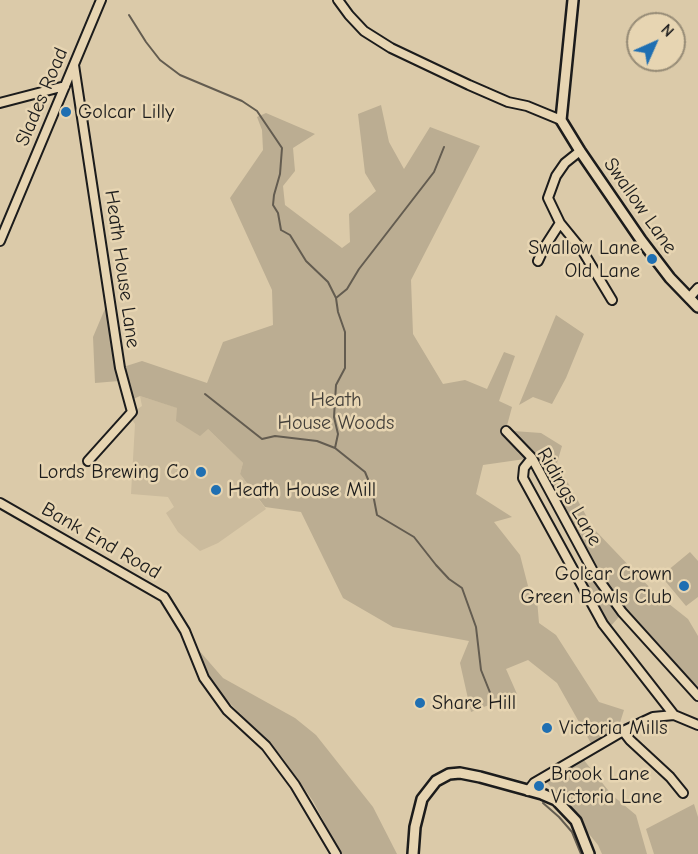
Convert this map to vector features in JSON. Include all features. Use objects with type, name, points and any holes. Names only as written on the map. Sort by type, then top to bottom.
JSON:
[{"type":"street","name":"Slades Road","points":[[0,241],[101,0]]},
{"type":"street","points":[[338,0],[364,31],[391,48],[469,86],[561,120],[573,0]]},
{"type":"street","name":"Heath House Lane","points":[[74,65],[120,368],[132,412],[88,461]]},
{"type":"street","points":[[0,103],[65,86]]},
{"type":"street","name":"Swallow Lane","points":[[561,120],[580,152],[641,240],[670,278],[698,307]]},
{"type":"street","points":[[580,152],[565,163],[556,176],[548,198],[560,223],[582,250],[612,300]]},
{"type":"street","points":[[538,261],[560,223]]},
{"type":"street","points":[[689,298],[698,288]]},
{"type":"street","name":"Ridings Lane","points":[[506,431],[532,458],[594,573],[622,612],[695,694],[698,704]]},
{"type":"street","points":[[532,458],[524,468],[523,478],[603,624],[674,715]]},
{"type":"street","name":"Bank End Road","points":[[0,503],[164,597],[185,631],[204,678],[227,710],[266,746],[290,777],[336,854]]},
{"type":"street","points":[[528,790],[534,783],[623,731],[653,717],[674,715],[698,725]]},
{"type":"street","points":[[623,731],[670,777],[683,794]]},
{"type":"street","points":[[413,854],[415,827],[422,799],[436,781],[449,774],[463,773],[542,794],[556,800],[576,822],[590,854]]},
{"type":"shaded area","points":[[140,396],[178,408],[208,429],[243,463],[240,474],[266,509],[218,543],[200,551],[178,532],[166,513],[174,507],[168,497],[131,494],[135,424],[131,418],[142,406]]},
{"type":"green space","name":"Heath House Woods","points":[[381,105],[389,142],[404,169],[430,127],[480,146],[411,280],[413,334],[443,384],[465,380],[487,389],[504,352],[515,356],[499,401],[512,407],[505,433],[525,459],[483,465],[476,494],[512,517],[494,522],[520,555],[528,586],[537,599],[539,623],[556,635],[599,702],[624,710],[618,729],[592,745],[557,683],[528,660],[506,669],[517,694],[471,712],[460,663],[469,641],[393,627],[343,598],[301,512],[265,507],[240,474],[243,463],[208,429],[200,436],[176,421],[177,408],[140,396],[131,400],[120,368],[142,361],[207,383],[223,342],[273,325],[272,290],[230,198],[263,150],[262,130],[257,117],[266,113],[315,134],[293,148],[295,171],[283,186],[285,205],[342,248],[350,242],[349,214],[376,191],[365,173],[358,114]]},
{"type":"green space","points":[[107,304],[119,381],[95,383],[93,337]]},
{"type":"green space","points":[[556,315],[584,334],[566,378],[552,404],[533,397],[519,405]]},
{"type":"green space","points":[[513,431],[541,433],[562,446],[557,463],[593,528],[654,592],[688,619],[698,636],[698,686],[686,677],[626,609],[609,628],[580,573],[587,557],[553,483],[529,447]]},
{"type":"green space","name":"Golcar Crown Green Bowls Club","points":[[690,552],[698,561],[698,597],[686,606],[661,576]]},
{"type":"green space","points":[[196,647],[223,678],[295,718],[316,735],[373,807],[397,854],[341,854],[313,801],[282,757],[223,696],[210,677]]},
{"type":"green space","points":[[583,759],[612,795],[636,815],[647,854],[602,854],[598,845],[545,780]]},
{"type":"green space","points":[[694,804],[698,817],[698,854],[654,854],[646,829]]},
{"type":"waterway","points":[[129,15],[160,60],[180,75],[242,101],[257,111],[282,148],[280,174],[273,205],[278,213],[281,230],[290,235],[306,261],[328,282],[336,298],[345,332],[345,368],[336,385],[334,417],[338,434],[335,448],[365,472],[372,489],[377,515],[414,537],[449,579],[462,588],[476,627],[481,670],[493,700]]},
{"type":"waterway","points":[[336,298],[347,289],[359,269],[434,172],[444,147]]},
{"type":"waterway","points":[[205,394],[262,439],[275,436],[317,441],[335,448]]},
{"type":"waterway","points":[[543,803],[572,832],[581,854]]},
{"type":"place","name":"Golcar Lilly","points":[[66,112]]},
{"type":"place","name":"Swallow Lane Old Lane","points":[[652,259]]},
{"type":"place","name":"Lords Brewing Co","points":[[201,472]]},
{"type":"place","name":"Heath House Mill","points":[[216,490]]},
{"type":"place","name":"Golcar Crown Green Bowls Club","points":[[684,586]]},
{"type":"place","name":"Share Hill","points":[[420,703]]},
{"type":"place","name":"Victoria Mills","points":[[547,728]]},
{"type":"place","name":"Brook Lane Victoria Lane","points":[[539,786]]}]
